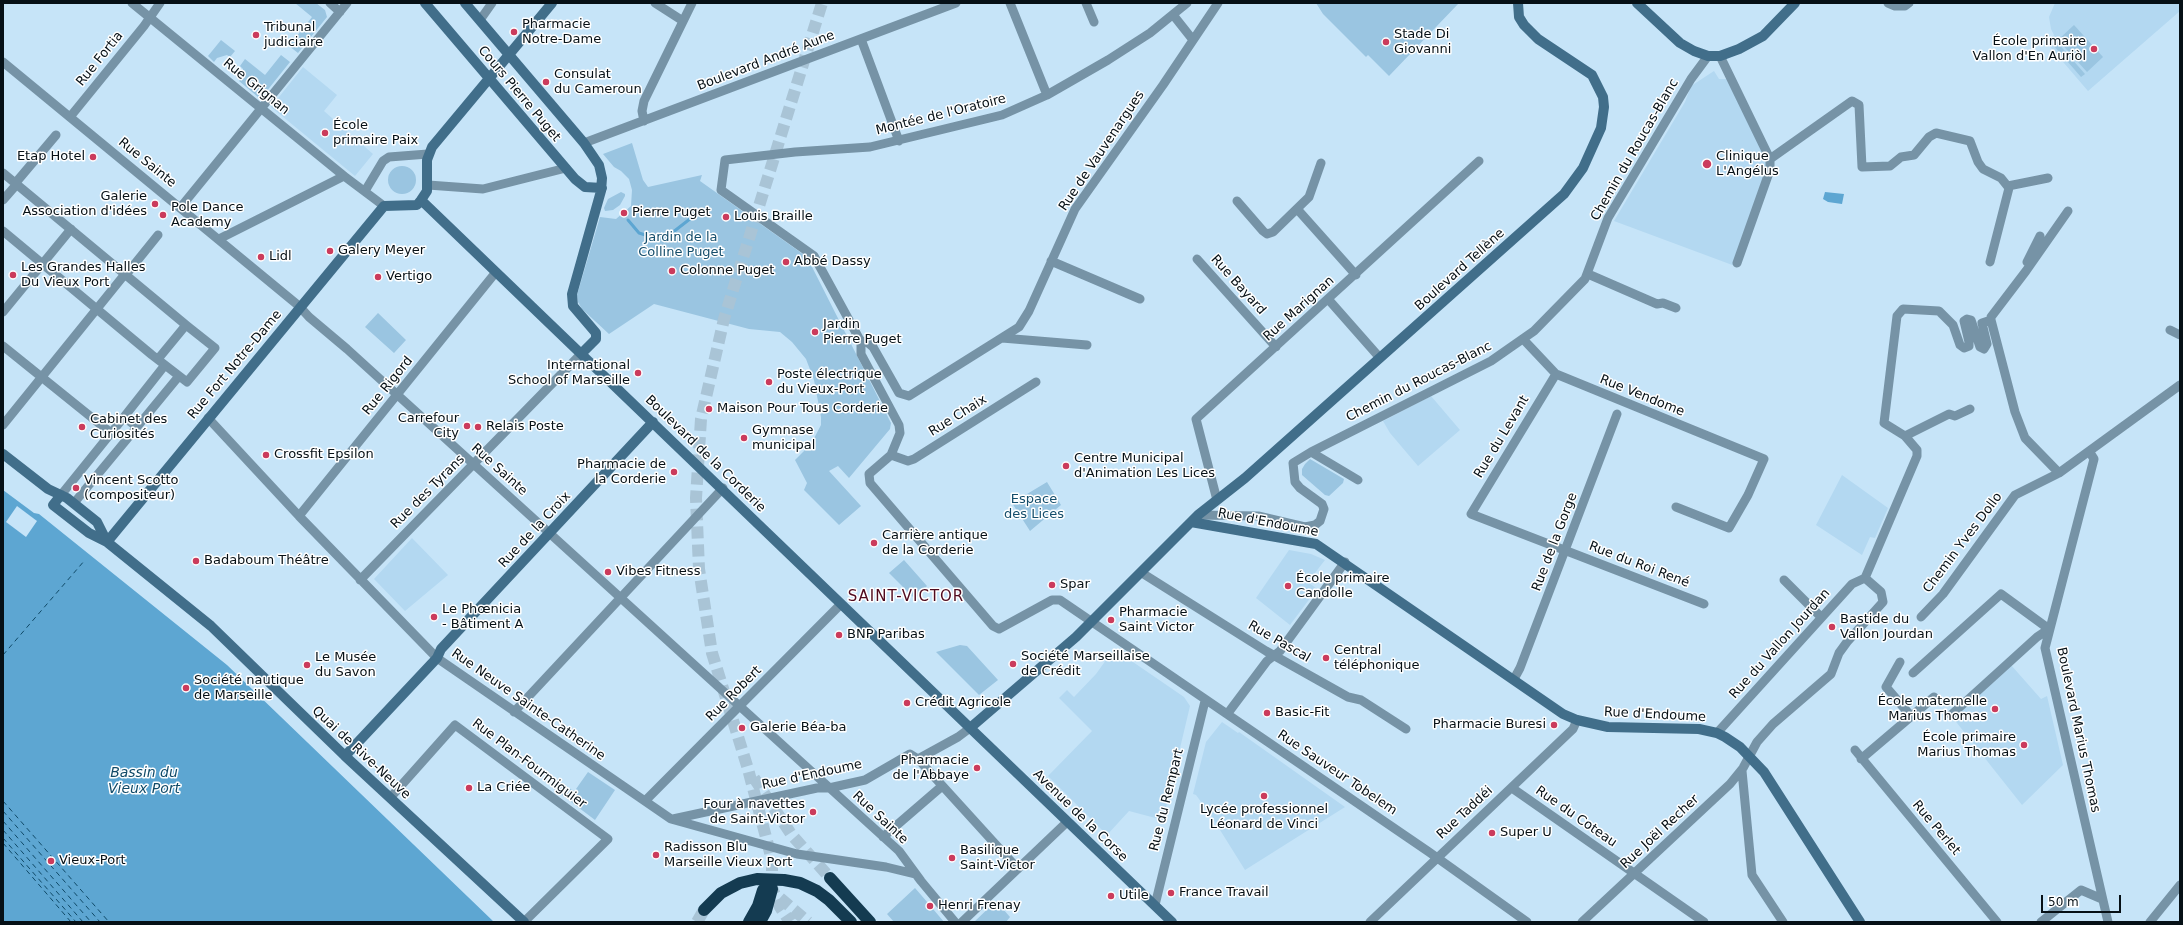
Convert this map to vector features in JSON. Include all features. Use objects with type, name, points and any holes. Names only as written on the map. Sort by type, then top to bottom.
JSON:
[{"type":"highway","points":[[830,878],[870,922]]},
{"type":"highway","points":[[704,910],[722,893],[740,884],[757,880],[784,880],[800,883],[817,891],[830,900],[850,922]]},
{"type":"highway","points":[[749,922],[767,890],[766,911],[760,922]]},
{"type":"street","name":"Rue Grignan","points":[[132,3],[344,176],[384,206]]},
{"type":"street","name":"Rue Fortia","points":[[70,117],[150,18],[160,3]]},
{"type":"street","points":[[330,3],[340,12]]},
{"type":"street","points":[[180,208],[347,3]]},
{"type":"street","name":"Cours Pierre Puget","points":[[425,3],[566,168],[585,187],[602,188]]},
{"type":"street","name":"Cours Pierre Puget","points":[[465,3],[584,143],[599,164],[602,178],[602,188],[572,294],[573,306],[593,329],[597,336],[582,353]]},
{"type":"street","points":[[480,20],[492,3]]},
{"type":"street","points":[[384,206],[417,205],[427,191],[428,154],[436,141],[552,3]]},
{"type":"street","points":[[656,3],[683,21]]},
{"type":"street","points":[[644,121],[642,111],[644,101],[692,3]]},
{"type":"street","name":"Boulevard André Aune","points":[[584,143],[956,3]]},
{"type":"street","points":[[1010,3],[1047,95]]},
{"type":"street","points":[[1086,3],[1094,22]]},
{"type":"street","name":"Montée de l'Oratoire","points":[[861,342],[814,256],[721,190],[725,160],[729,158],[870,147],[1002,115],[1047,95],[1108,60],[1174,16],[1187,3]]},
{"type":"street","name":"Rue de Vauvenargues","points":[[861,342],[866,341],[873,347],[898,393],[909,396],[1019,327],[1024,320],[1075,209],[1218,3]]},
{"type":"street","name":"Boulevard Tellène","points":[[1194,518],[1245,478],[1564,194],[1583,168],[1601,128],[1604,107],[1603,97],[1592,75],[1538,40],[1524,25],[1519,17],[1518,3]]},
{"type":"street","points":[[1637,3],[1680,43],[1694,51],[1708,56],[1720,56],[1739,49],[1763,36],[1796,3]]},
{"type":"street","points":[[1888,3],[1905,6],[1909,3]]},
{"type":"street","points":[[1174,16],[1193,40]]},
{"type":"street","points":[[861,39],[899,141]]},
{"type":"street","name":"Chemin du Roucas-Blanc","points":[[1194,518],[1258,516],[1305,527],[1315,525],[1322,516],[1324,510],[1322,504],[1300,488],[1295,482],[1292,470],[1293,463],[1311,452],[1491,361],[1534,331],[1588,274],[1608,218],[1691,79],[1708,56]]},
{"type":"street","points":[[1720,56],[1770,159],[1768,176],[1737,263]]},
{"type":"street","name":"Rue Sainte","points":[[3,62],[299,306],[299,308],[398,395],[898,851],[955,922]]},
{"type":"street","points":[[1770,159],[1852,101],[1859,105],[1862,167],[1890,166],[1901,157],[1914,155],[1929,137],[1936,133],[1970,142],[1983,169],[2001,178],[2008,186]]},
{"type":"street","points":[[3,200],[56,135]]},
{"type":"street","points":[[365,191],[383,161],[389,157],[428,154]]},
{"type":"street","name":"Rue Marignan","points":[[1218,500],[1196,419],[1480,161]]},
{"type":"street","points":[[1237,201],[1267,234],[1273,232],[1298,210],[1309,197],[1321,163]]},
{"type":"street","points":[[428,185],[483,189],[566,168]]},
{"type":"street","points":[[3,173],[17,182],[71,230],[127,273],[186,325],[215,348],[187,382],[95,312],[40,267],[3,231]]},
{"type":"street","points":[[219,239],[344,176]]},
{"type":"street","points":[[2008,186],[2048,178]]},
{"type":"street","points":[[1990,262],[2008,186]]},
{"type":"street","name":"Boulevard de la Corderie","points":[[421,200],[723,488],[970,728]]},
{"type":"street","name":"Rue Fort Notre-Dame","points":[[107,542],[384,206]]},
{"type":"street","points":[[1298,210],[1356,275]]},
{"type":"street","points":[[2059,473],[2025,438],[2015,412],[1991,317],[2026,271],[2068,211]]},
{"type":"street","points":[[3,312],[71,230]]},
{"type":"street","points":[[3,425],[158,235]]},
{"type":"street","points":[[2026,271],[2027,263],[2040,236]]},
{"type":"street","name":"Rue Bayard","points":[[1197,259],[1276,347]]},
{"type":"street","points":[[1051,261],[1140,299]]},
{"type":"street","name":"Rue Rigord","points":[[299,516],[496,272]]},
{"type":"street","points":[[1588,274],[1657,304],[1663,303],[1676,308]]},
{"type":"street","points":[[1328,299],[1380,358]]},
{"type":"street","points":[[1865,578],[1917,456],[1917,450],[1904,436],[1884,423],[1897,316],[1903,309],[1939,311],[1953,325],[1960,345],[1964,348],[1968,346],[1969,342],[1964,321],[1969,319],[1973,323],[1980,346],[1984,349],[1987,344],[1982,323],[1991,320]]},
{"type":"street","points":[[61,495],[124,417],[186,325]]},
{"type":"street","points":[[2170,330],[2180,335]]},
{"type":"street","points":[[1002,338],[1087,345]]},
{"type":"street","name":"Rue Vendome","points":[[1523,339],[1556,374],[1764,459],[1748,494],[1729,528],[1676,507]]},
{"type":"street","points":[[861,342],[861,354],[899,425],[900,433],[891,455]]},
{"type":"street","points":[[3,346],[111,433]]},
{"type":"street","name":"Rue des Tyrans","points":[[360,580],[582,353]]},
{"type":"street","name":"Rue du Levant","points":[[1471,514],[1556,374]]},
{"type":"street","points":[[74,503],[179,376]]},
{"type":"street","name":"Rue Chaix","points":[[891,455],[908,461],[914,459],[1036,382]]},
{"type":"street","name":"Chemin Yves Dollo","points":[[1921,617],[1943,594],[2015,495],[2059,473],[2180,385]]},
{"type":"street","points":[[1904,436],[1949,414],[1955,416],[1970,409]]},
{"type":"street","name":"Rue de la Gorge","points":[[1514,679],[1520,668],[1618,414]]},
{"type":"street","points":[[124,417],[137,427]]},
{"type":"street","name":"Rue Neuve Sainte-Catherine","points":[[208,418],[360,580],[437,658],[671,819],[797,854],[886,867],[915,874]]},
{"type":"street","name":"Rue de la Croix","points":[[345,756],[437,658],[441,649],[653,422]]},
{"type":"street","name":"Boulevard Marius Thomas","points":[[2089,451],[2094,460],[2045,648],[2108,922]]},
{"type":"street","points":[[1311,452],[1358,480]]},
{"type":"street","name":"Quai de Rive-Neuve","points":[[3,454],[48,489],[74,503],[98,522],[107,542]]},
{"type":"street","name":"Rue Sauveur Tobelem","points":[[891,455],[869,474],[869,479],[874,489],[990,624],[996,629],[999,629],[1056,599],[1091,621],[1205,701],[1228,714],[1312,771],[1527,922]]},
{"type":"street","points":[[514,712],[723,488]]},
{"type":"street","name":"Quai de Rive-Neuve","points":[[61,495],[53,505],[89,533],[107,542],[211,626],[345,756],[524,922]]},
{"type":"street","name":"Rue du Roi René","points":[[1471,514],[1704,604]]},
{"type":"street","name":"Rue d'Endoume","points":[[671,819],[817,788],[829,788],[865,780],[910,754],[918,759],[958,737],[1034,674],[1142,573],[1194,518],[1316,544],[1346,562],[1563,714],[1577,720],[1608,727],[1699,729],[1717,733],[1739,746],[1764,772],[1860,922]]},
{"type":"street","points":[[1228,714],[1267,661],[1280,650],[1346,562]]},
{"type":"street","name":"Rue Pascal","points":[[1142,573],[1274,655],[1348,697],[1361,700],[1406,728]]},
{"type":"street","name":"Rue Joël Recher","points":[[1582,922],[1730,784],[1742,771],[1757,742],[1773,724],[1831,674],[1840,653],[1847,642],[1880,606],[1883,598],[1881,592],[1865,578]]},
{"type":"street","name":"Rue du Vallon Jourdan","points":[[1717,733],[1852,584],[1865,578]]},
{"type":"street","points":[[1784,580],[1821,617]]},
{"type":"street","points":[[1913,674],[2001,594],[2049,629],[2037,637],[1951,715]]},
{"type":"street","name":"Rue Robert","points":[[645,801],[841,604]]},
{"type":"street","points":[[1900,662],[1886,687],[1912,716]]},
{"type":"street","points":[[1861,759],[1934,698]]},
{"type":"street","name":"Rue du Rempart","points":[[1155,905],[1205,701]]},
{"type":"street","name":"Rue Taddéi","points":[[1370,922],[1573,729],[1577,720]]},
{"type":"street","name":"Rue Plan-Fourmiguier","points":[[390,798],[455,725],[608,839],[524,922]]},
{"type":"street","name":"Avenue de la Corse","points":[[970,728],[1066,822],[1172,922]]},
{"type":"street","name":"Rue Perlet","points":[[1855,750],[1997,922]]},
{"type":"street","points":[[918,759],[941,787],[1018,868]]},
{"type":"street","points":[[1742,771],[1752,875],[1783,922]]},
{"type":"street","points":[[883,837],[941,787]]},
{"type":"street","name":"Rue du Coteau","points":[[1512,788],[1704,922]]},
{"type":"street","points":[[962,922],[1066,822]]},
{"type":"street","points":[[2150,922],[2180,885]]},
{"type":"street","points":[[2041,922],[2082,890],[2102,899]]},
{"type":"shaded area","name":"École primaire Vallon d'En Auriòl","points":[[2055,3],[2180,3],[2180,11],[2088,91],[2046,42],[2054,35],[2051,29],[2049,17]]},
{"type":"shaded area","name":"École primaire Paix","points":[[303,67],[337,95],[324,111],[373,154],[355,176],[271,107]]},
{"type":"shaded area","name":"Clinique L'Angélus","points":[[1714,71],[1719,79],[1730,79],[1767,158],[1768,170],[1735,266],[1614,221],[1685,102],[1691,86]]},
{"type":"shaded area","points":[[1431,396],[1460,430],[1418,466],[1390,433],[1383,421]]},
{"type":"shaded area","points":[[1842,475],[1888,508],[1875,538],[1870,537],[1862,555],[1816,525]]},
{"type":"shaded area","points":[[412,538],[448,575],[405,611],[374,579]]},
{"type":"shaded area","name":"École primaire Candolle","points":[[1289,550],[1311,554],[1325,560],[1308,582],[1317,589],[1290,625],[1256,598]]},
{"type":"shaded area","points":[[1114,649],[1184,697],[1190,706],[1163,820],[1129,811],[1107,835],[1048,776],[1092,731],[1059,698],[1067,690],[1074,697],[1096,674]]},
{"type":"shaded area","points":[[2011,665],[2041,699],[2047,696],[2063,765],[2022,805],[1953,718]]},
{"type":"shaded area","name":"Lycée professionnel Léonard de Vinci","points":[[1222,722],[1238,733],[1239,732],[1345,807],[1245,870],[1210,814],[1196,795],[1193,794],[1206,742]]},
{"type":"green space","points":[[295,3],[316,3],[325,10],[327,17],[298,53],[289,46],[312,17]]},
{"type":"green space","name":"Stade Di Giovanni","points":[[1316,3],[1459,3],[1389,76],[1368,55],[1366,57],[1323,14]]},
{"type":"green space","points":[[2074,25],[2103,57],[2087,72],[2058,40]]},
{"type":"green space","points":[[221,40],[235,51],[230,57],[227,55],[217,58],[214,62],[208,56]]},
{"type":"green space","points":[[2057,42],[2085,74],[2081,77],[2054,46]]},
{"type":"green space","points":[[281,55],[290,62],[262,97],[258,97],[239,81],[242,78],[243,69],[240,66],[245,59],[265,75]]},
{"type":"green space","name":"Jardin de la Colline Puget","points":[[632,143],[643,180],[648,187],[702,175],[700,181],[807,257],[891,423],[890,429],[849,478],[838,466],[829,471],[861,506],[839,525],[804,490],[807,483],[795,460],[811,444],[821,425],[821,417],[814,380],[806,359],[792,342],[780,332],[749,329],[654,304],[609,334],[582,309],[578,302],[577,295],[600,217],[616,219],[631,206],[632,190],[629,179],[621,171],[614,167],[603,154]]},
{"type":"green space","points":[[402,166],[412,170],[416,180],[412,190],[402,194],[392,190],[388,180],[392,170]]},
{"type":"green space","points":[[621,192],[625,194],[625,196],[620,205],[613,210],[605,211],[604,208],[608,199]]},
{"type":"green space","points":[[378,313],[406,340],[394,353],[365,327]]},
{"type":"green space","points":[[1310,459],[1344,479],[1343,483],[1329,496],[1325,495],[1302,475],[1302,469]]},
{"type":"green space","name":"Espace des Lices","points":[[1047,482],[1061,505],[1030,531],[1012,503]]},
{"type":"green space","points":[[904,560],[927,586],[915,599],[889,573]]},
{"type":"green space","points":[[960,645],[967,646],[998,680],[979,695],[936,652]]},
{"type":"green space","points":[[588,772],[615,790],[595,820],[554,789],[566,786],[577,793],[578,790],[576,789]]},
{"type":"green space","points":[[915,888],[944,922],[894,922],[887,914]]},
{"type":"green space","points":[[996,901],[1010,917],[1006,922],[974,922]]},
{"type":"water","points":[[1825,192],[1844,194],[1842,204],[1828,202],[1823,199]]},
{"type":"water","name":"Bassin du Vieux Port","points":[[3,490],[34,513],[39,514],[227,665],[494,922],[3,922]]},
{"type":"pier","points":[[17,506],[37,521],[26,537],[6,522]]},
{"type":"waterway","points":[[628,220],[639,233],[658,239],[668,236],[695,215],[704,213]]},
{"type":"ferry route","points":[[3,655],[85,560]]},
{"type":"ferry route","points":[[3,801],[109,922]]},
{"type":"ferry route","points":[[3,811],[100,922]]},
{"type":"ferry route","points":[[3,821],[91,922]]},
{"type":"ferry route","points":[[3,830],[83,922]]},
{"type":"ferry route","points":[[3,838],[76,922]]},
{"type":"ferry route","points":[[3,843],[71,922]]},
{"type":"tunnel","points":[[772,889],[772,860],[748,769],[712,653],[699,569],[696,498],[701,419],[724,319],[822,3]]},
{"type":"tunnel","points":[[754,778],[791,834],[830,878]]},
{"type":"tunnel","points":[[770,883],[780,907],[790,922]]},
{"type":"tunnel","points":[[780,898],[808,922]]},
{"type":"tunnel","points":[[697,922],[704,910]]},
{"type":"place","name":"Pharmacie Notre-Dame","points":[[514,32]]},
{"type":"place","name":"Tribunal judiciaire","points":[[256,35]]},
{"type":"place","name":"Stade Di Giovanni","points":[[1386,42]]},
{"type":"place","name":"École primaire Vallon d'En Auriòl","points":[[2094,49]]},
{"type":"place","name":"Consulat du Cameroun","points":[[546,82]]},
{"type":"place","name":"École primaire Paix","points":[[325,133]]},
{"type":"place","name":"Etap Hotel","points":[[93,157]]},
{"type":"place","name":"Clinique L'Angélus","points":[[1707,164]]},
{"type":"place","name":"Galerie Association d'idées","points":[[155,204]]},
{"type":"place","name":"Pierre Puget","points":[[624,213]]},
{"type":"place","name":"Pole Dance Academy","points":[[163,215]]},
{"type":"place","name":"Louis Braille","points":[[726,217]]},
{"type":"place","name":"Galery Meyer","points":[[330,251]]},
{"type":"place","name":"Lidl","points":[[261,257]]},
{"type":"place","name":"Abbé Dassy","points":[[786,262]]},
{"type":"place","name":"Colonne Puget","points":[[672,271]]},
{"type":"place","name":"Les Grandes Halles Du Vieux Port","points":[[13,275]]},
{"type":"place","name":"Vertigo","points":[[378,277]]},
{"type":"place","name":"Jardin Pierre Puget","points":[[815,332]]},
{"type":"place","name":"International School of Marseille","points":[[638,373]]},
{"type":"place","name":"Poste électrique du Vieux-Port","points":[[769,382]]},
{"type":"place","name":"Maison Pour Tous Corderie","points":[[709,409]]},
{"type":"place","name":"Carrefour City","points":[[467,426]]},
{"type":"place","name":"Cabinet des Curiosités","points":[[82,427]]},
{"type":"place","name":"Relais Poste","points":[[478,427]]},
{"type":"place","name":"Gymnase municipal","points":[[744,438]]},
{"type":"place","name":"Crossfit Epsilon","points":[[266,455]]},
{"type":"place","name":"Centre Municipal d'Animation Les Lices","points":[[1066,466]]},
{"type":"place","name":"Pharmacie de la Corderie","points":[[674,472]]},
{"type":"place","name":"Vincent Scotto (compositeur)","points":[[76,488]]},
{"type":"place","name":"Carrière antique de la Corderie","points":[[874,543]]},
{"type":"place","name":"Badaboum Théâtre","points":[[196,561]]},
{"type":"place","name":"Vibes Fitness","points":[[608,572]]},
{"type":"place","name":"Spar","points":[[1052,585]]},
{"type":"place","name":"École primaire Candolle","points":[[1288,586]]},
{"type":"place","name":"Le Phœnicia - Bâtiment A","points":[[434,617]]},
{"type":"place","name":"Pharmacie Saint Victor","points":[[1111,620]]},
{"type":"place","name":"Bastide du Vallon Jourdan","points":[[1832,627]]},
{"type":"place","name":"BNP Paribas","points":[[839,635]]},
{"type":"place","name":"Central téléphonique","points":[[1326,658]]},
{"type":"place","name":"Société Marseillaise de Crédit","points":[[1013,664]]},
{"type":"place","name":"Le Musée du Savon","points":[[307,665]]},
{"type":"place","name":"Société nautique de Marseille","points":[[186,688]]},
{"type":"place","name":"Crédit Agricole","points":[[907,703]]},
{"type":"place","name":"École maternelle Marius Thomas","points":[[1995,709]]},
{"type":"place","name":"Basic-Fit","points":[[1267,713]]},
{"type":"place","name":"Pharmacie Buresi","points":[[1554,725]]},
{"type":"place","name":"Galerie Béa-ba","points":[[742,728]]},
{"type":"place","name":"École primaire Marius Thomas","points":[[2024,745]]},
{"type":"place","name":"Pharmacie de l'Abbaye","points":[[977,768]]},
{"type":"place","name":"La Criée","points":[[469,788]]},
{"type":"place","name":"Lycée professionnel Léonard de Vinci","points":[[1264,796]]},
{"type":"place","name":"Four à navettes de Saint-Victor","points":[[813,812]]},
{"type":"place","name":"Super U","points":[[1492,833]]},
{"type":"place","name":"Radisson Blu Marseille Vieux Port","points":[[656,855]]},
{"type":"place","name":"Basilique Saint-Victor","points":[[952,858]]},
{"type":"place","name":"Vieux-Port","points":[[51,861]]},
{"type":"place","name":"France Travail","points":[[1171,893]]},
{"type":"place","name":"Utile","points":[[1111,896]]},
{"type":"place","name":"Henri Frenay","points":[[930,906]]},
{"type":"district","name":"SAINT-VICTOR","points":[[906,597]]}]
